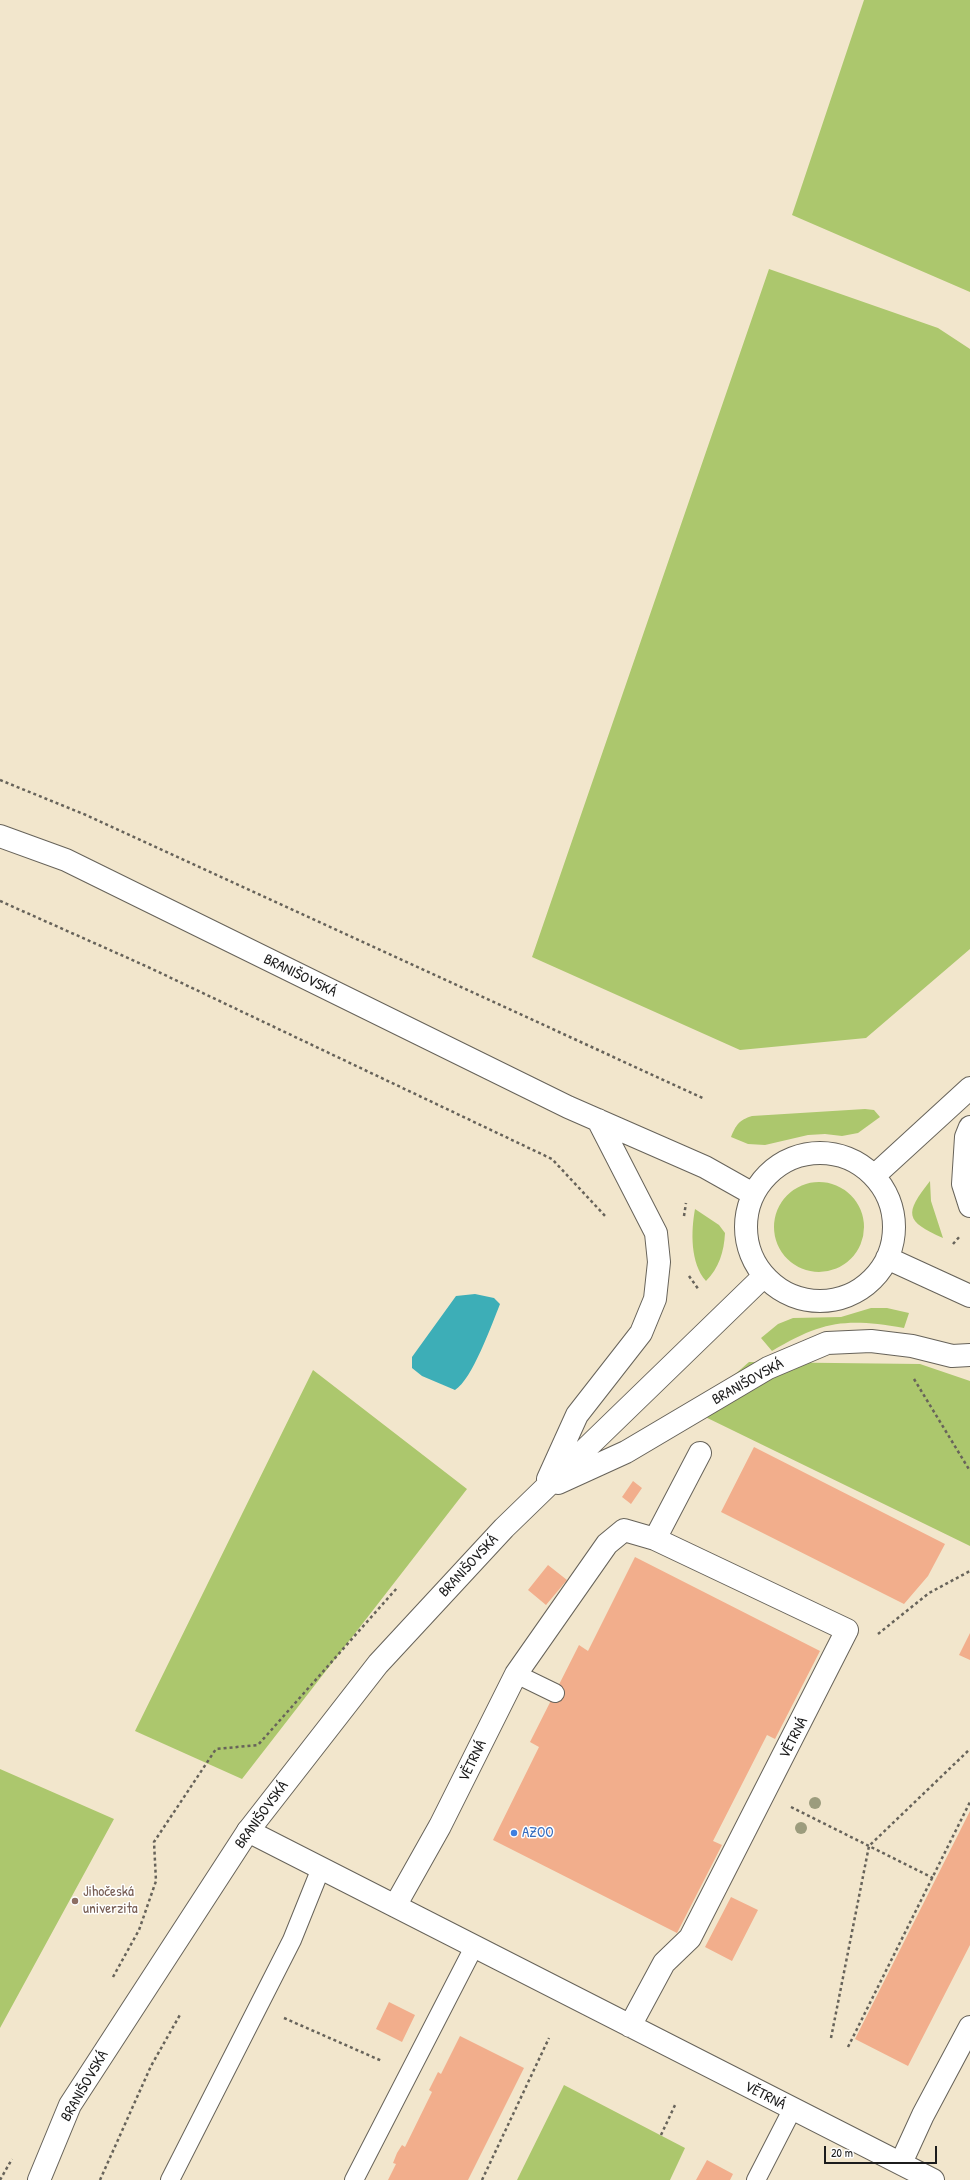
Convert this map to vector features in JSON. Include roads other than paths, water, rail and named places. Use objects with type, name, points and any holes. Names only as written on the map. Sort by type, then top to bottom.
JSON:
[{"type":"street","name":"BRANIŠOVSKÁ","points":[[0,836],[66,860],[568,1107],[705,1167],[753,1194]]},
{"type":"street","points":[[874,1176],[970,1088]]},
{"type":"street","name":"BRANIŠOVSKÁ","points":[[542,1490],[577,1415],[641,1333],[655,1299],[659,1262],[656,1233],[598,1120]]},
{"type":"street","points":[[970,1127],[966,1137],[963,1184],[970,1206]]},
{"type":"street","points":[[802,1154],[826,1154],[840,1156],[865,1168],[874,1176],[886,1195],[892,1214],[893,1237],[887,1258],[875,1276],[866,1285],[854,1292],[824,1301],[806,1300],[783,1292],[764,1276],[751,1255],[747,1238],[746,1218],[753,1194],[764,1179],[779,1165],[802,1154]]},
{"type":"street","points":[[887,1258],[970,1296]]},
{"type":"street","name":"BRANIŠOVSKÁ","points":[[39,2180],[70,2105],[248,1831],[378,1664],[504,1528],[764,1276]]},
{"type":"street","name":"BRANIŠOVSKÁ","points":[[542,1490],[626,1452],[768,1368],[827,1343],[870,1341],[912,1346],[952,1356],[970,1355]]},
{"type":"street","points":[[654,1538],[700,1453]]},
{"type":"street","name":"VĚTRNÁ","points":[[395,1906],[440,1826],[516,1674],[607,1544],[624,1530],[654,1538],[847,1630],[690,1938],[664,1963],[630,2026]]},
{"type":"street","name":"VĚTRNÁ","points":[[248,1831],[792,2110],[901,2163],[932,2180]]},
{"type":"street","points":[[901,2163],[923,2115],[970,2027]]},
{"type":"lane","points":[[516,1674],[555,1693]]},
{"type":"lane","points":[[170,2180],[292,1940],[321,1868]]},
{"type":"lane","points":[[354,2180],[410,2074],[474,1947]]},
{"type":"lane","points":[[756,2180],[792,2110]]},
{"type":"water","points":[[475,1294],[494,1298],[500,1304],[475,1364],[455,1390],[422,1376],[412,1368],[412,1357],[456,1296]]},
{"type":"place","name":"AZOO","points":[[514,1833]]},
{"type":"place","name":"Jihočeská univerzita","points":[[75,1901]]}]
